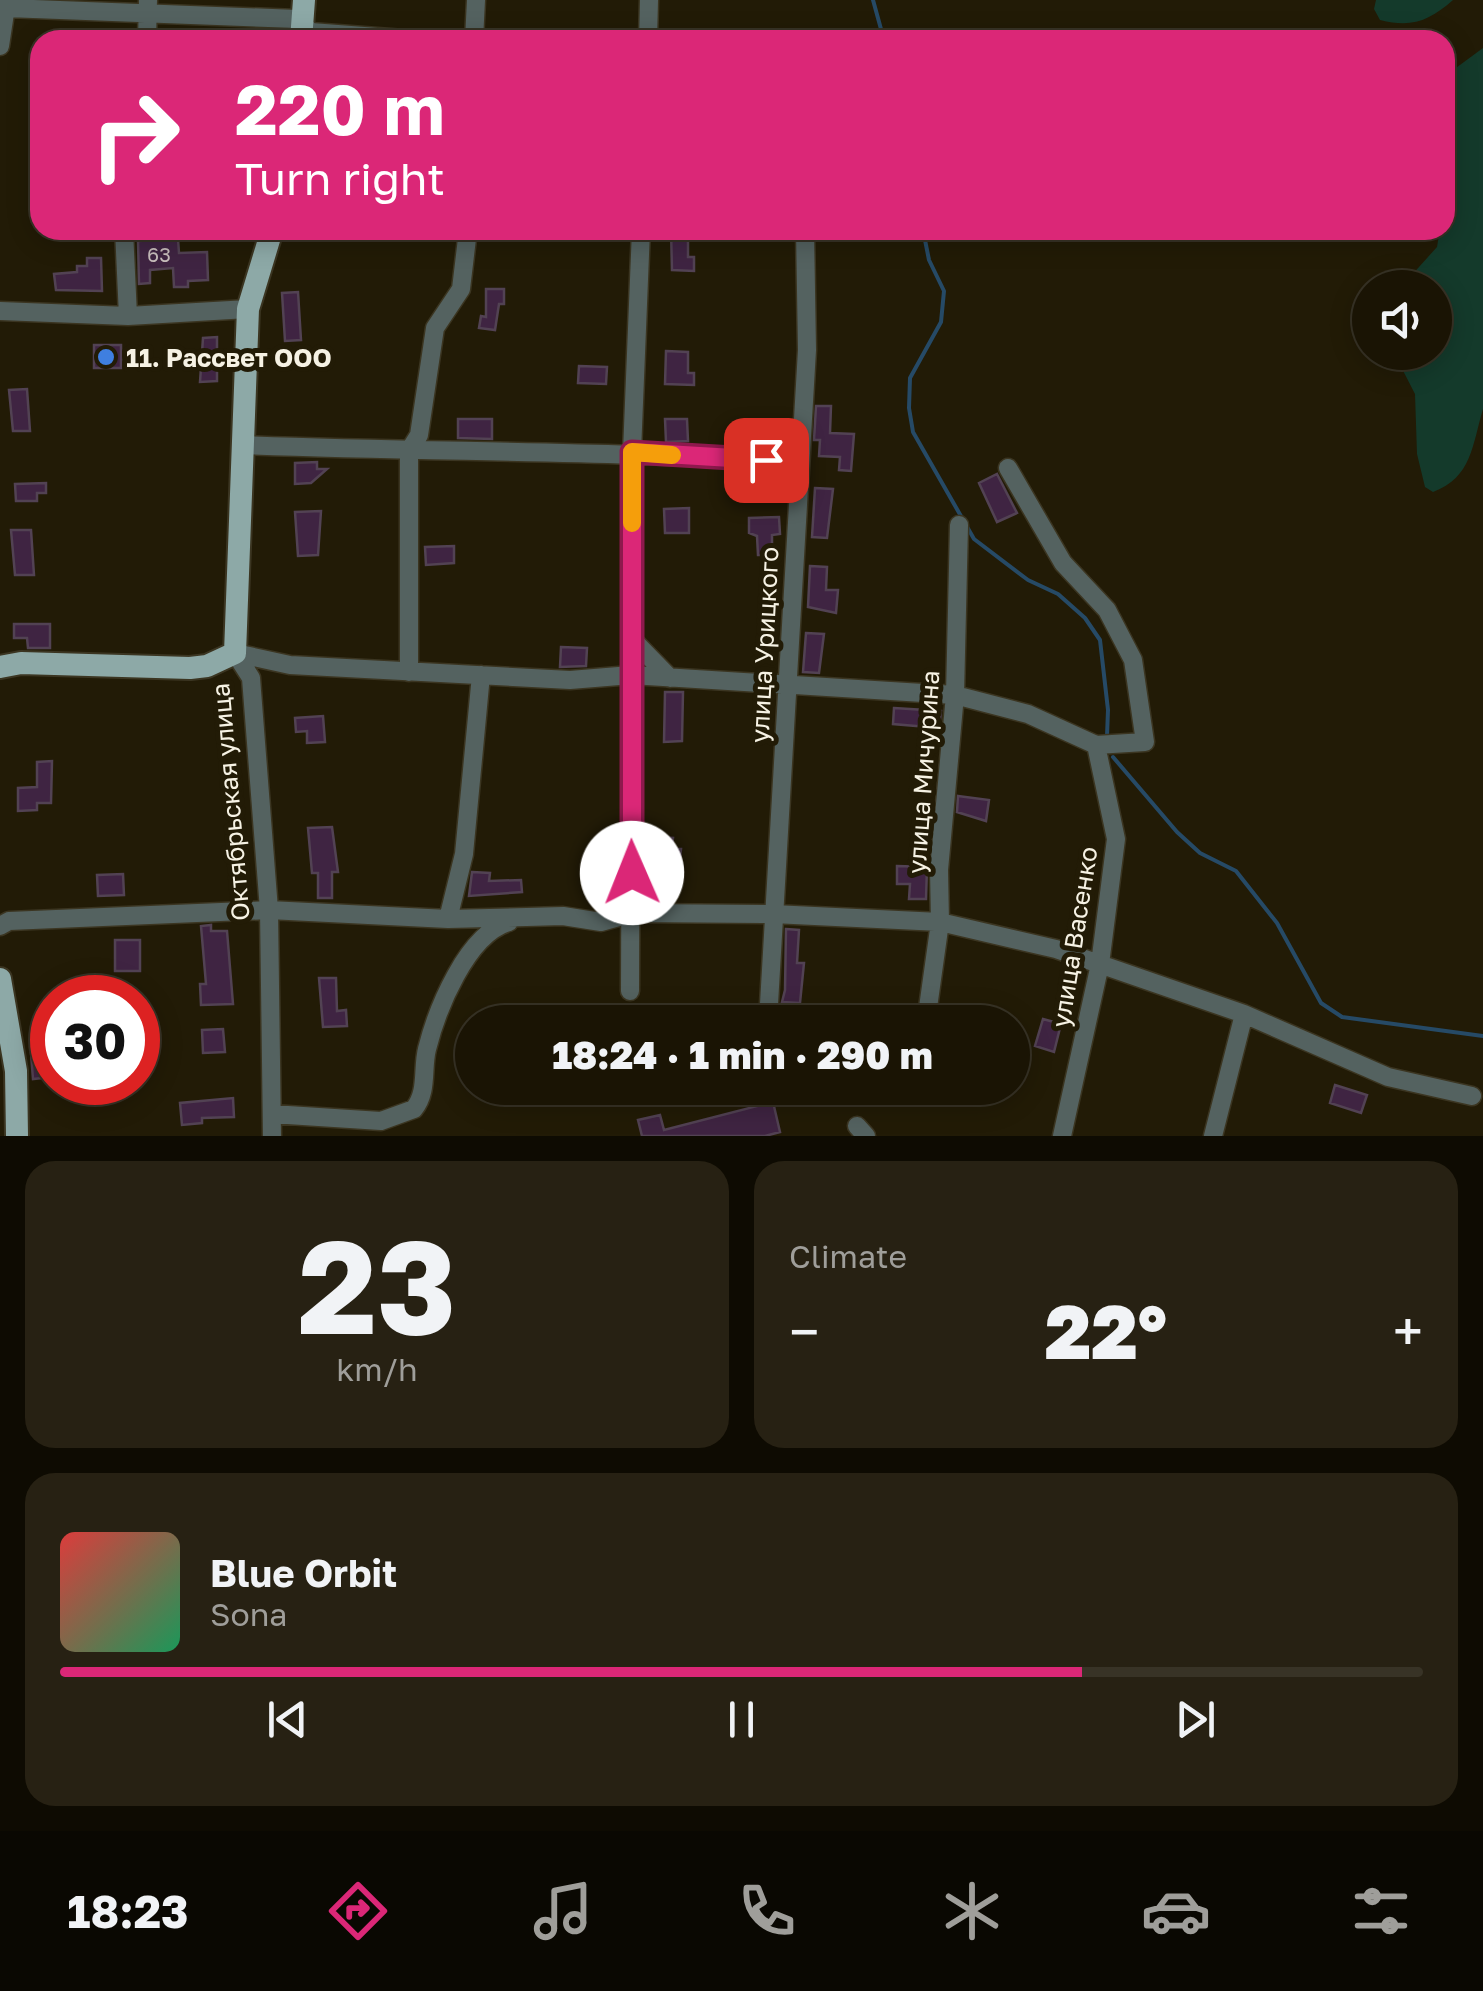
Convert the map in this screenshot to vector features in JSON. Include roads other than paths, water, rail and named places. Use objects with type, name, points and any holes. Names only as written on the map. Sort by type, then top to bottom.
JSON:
[{"type":"main road","points":[[302,30],[304,0]]},
{"type":"main road","name":"Октябрьская улица","points":[[235,652],[248,310],[269,240]]},
{"type":"main road","points":[[0,668],[22,662],[190,668],[207,666],[235,652]]},
{"type":"main road","points":[[0,979],[16,1070],[18,1136]]},
{"type":"street","points":[[474,30],[476,0]]},
{"type":"street","points":[[648,30],[649,0]]},
{"type":"street","points":[[0,46],[7,4],[148,7],[298,19],[301,30]]},
{"type":"street","points":[[124,240],[128,316]]},
{"type":"street","points":[[409,672],[410,452],[419,435],[435,328],[461,289],[467,240]]},
{"type":"street","points":[[630,992],[632,452],[641,240]]},
{"type":"street","name":"улица Урицкого","points":[[769,1004],[806,350],[805,240]]},
{"type":"street","points":[[0,311],[128,316],[248,310]]},
{"type":"street","points":[[241,445],[410,452],[632,452],[800,462]]},
{"type":"street","points":[[235,652],[290,665],[570,680],[631,675],[955,695],[1028,714],[1096,745],[1145,742],[1133,660],[1108,610],[1063,564],[1008,468]]},
{"type":"street","name":"улица Мичурина","points":[[928,1005],[940,922],[939,870],[955,695],[959,524]]},
{"type":"street","points":[[631,638],[670,678]]},
{"type":"street","name":"Октябрьская улица","points":[[235,652],[252,678],[269,910],[272,1136]]},
{"type":"street","points":[[448,919],[464,854],[481,675]]},
{"type":"street","name":"улица Васенко","points":[[1062,1136],[1100,964],[1116,839],[1096,745]]},
{"type":"street","points":[[0,926],[9,920],[269,910],[448,919],[562,916],[601,922],[633,913],[773,914],[940,922],[1056,949],[1244,1014],[1388,1078],[1472,1096]]},
{"type":"street","points":[[272,1114],[332,1121],[381,1121],[414,1109],[424,1088],[427,1048],[446,993],[476,944],[492,930],[521,918]]},
{"type":"street","points":[[1214,1136],[1244,1014]]},
{"type":"waterway","points":[[873,0],[881,30]]},
{"type":"waterway","points":[[925,240],[929,260],[944,291],[941,322],[910,378],[913,432],[974,539],[1028,580],[1058,594],[1085,618],[1100,640],[1107,736]]},
{"type":"waterway","points":[[1113,757],[1177,832],[1200,853],[1236,871],[1277,923],[1321,1003],[1342,1017],[1483,1036]]},
{"type":"place","name":"11. Рассвет ООО","points":[[106,357]]}]
